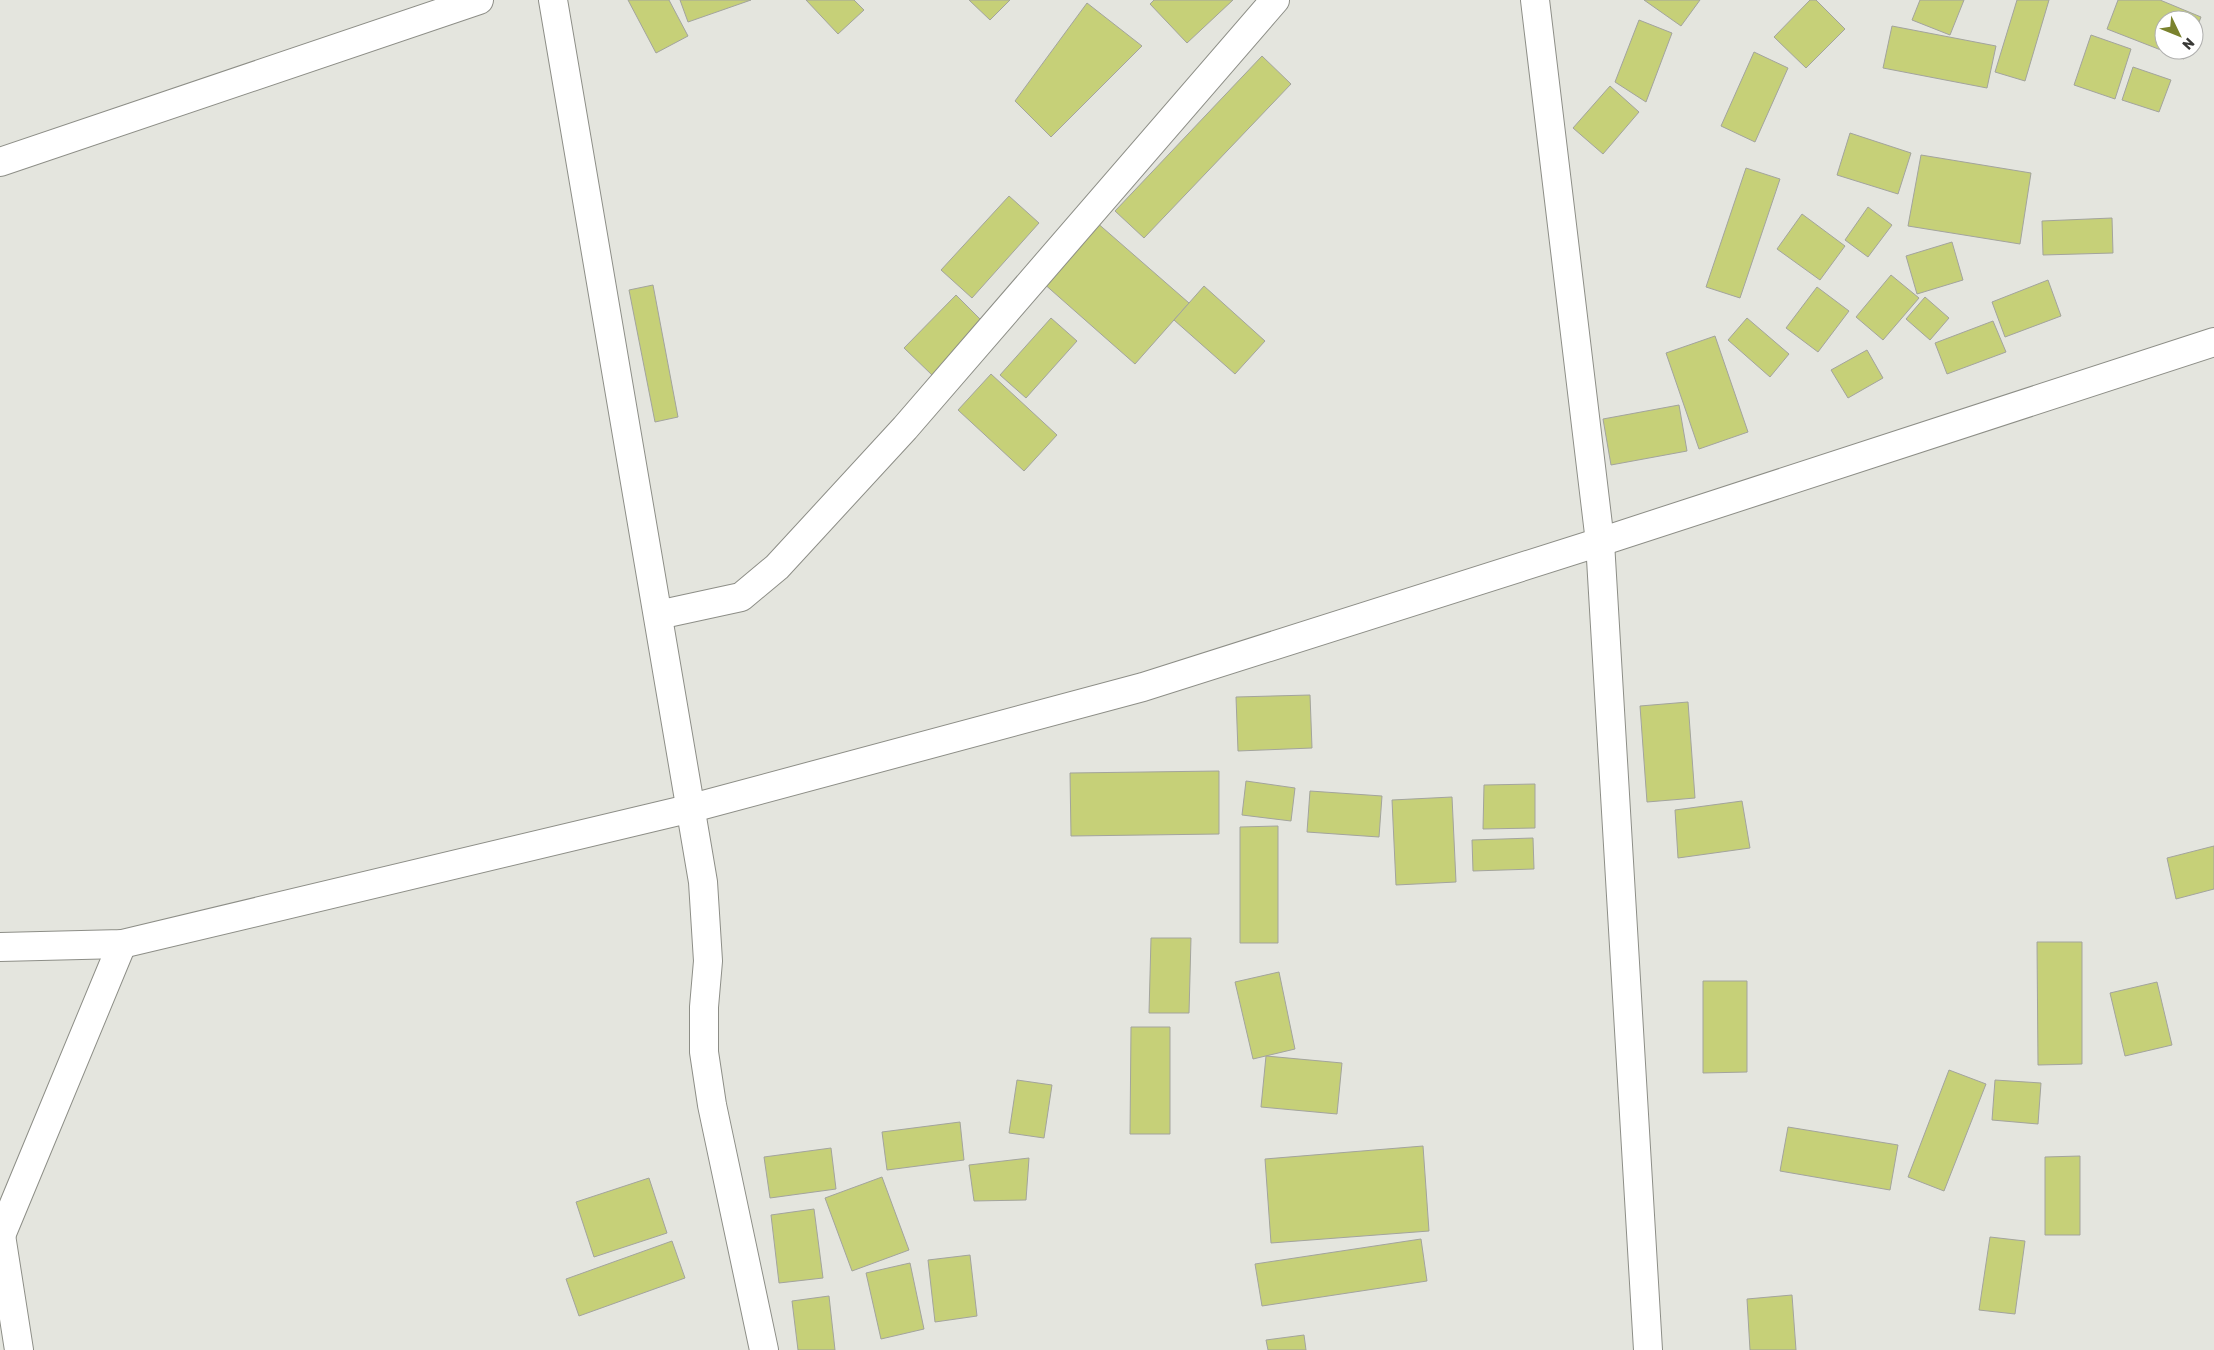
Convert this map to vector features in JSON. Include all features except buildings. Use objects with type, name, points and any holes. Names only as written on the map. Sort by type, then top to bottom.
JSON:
[{"type":"street","points":[[0,162],[479,0]]},
{"type":"street","points":[[553,0],[692,808],[703,882],[708,961],[704,1007],[704,1052],[712,1105],[764,1350]]},
{"type":"street","points":[[658,615],[741,597],[777,566],[905,428],[1275,0]]},
{"type":"street","points":[[1535,0],[1600,542],[1648,1350]]},
{"type":"street","points":[[0,947],[122,944],[692,808],[1143,687],[1600,542],[2214,342]]},
{"type":"street","points":[[19,1350],[1,1237],[122,944]]}]
